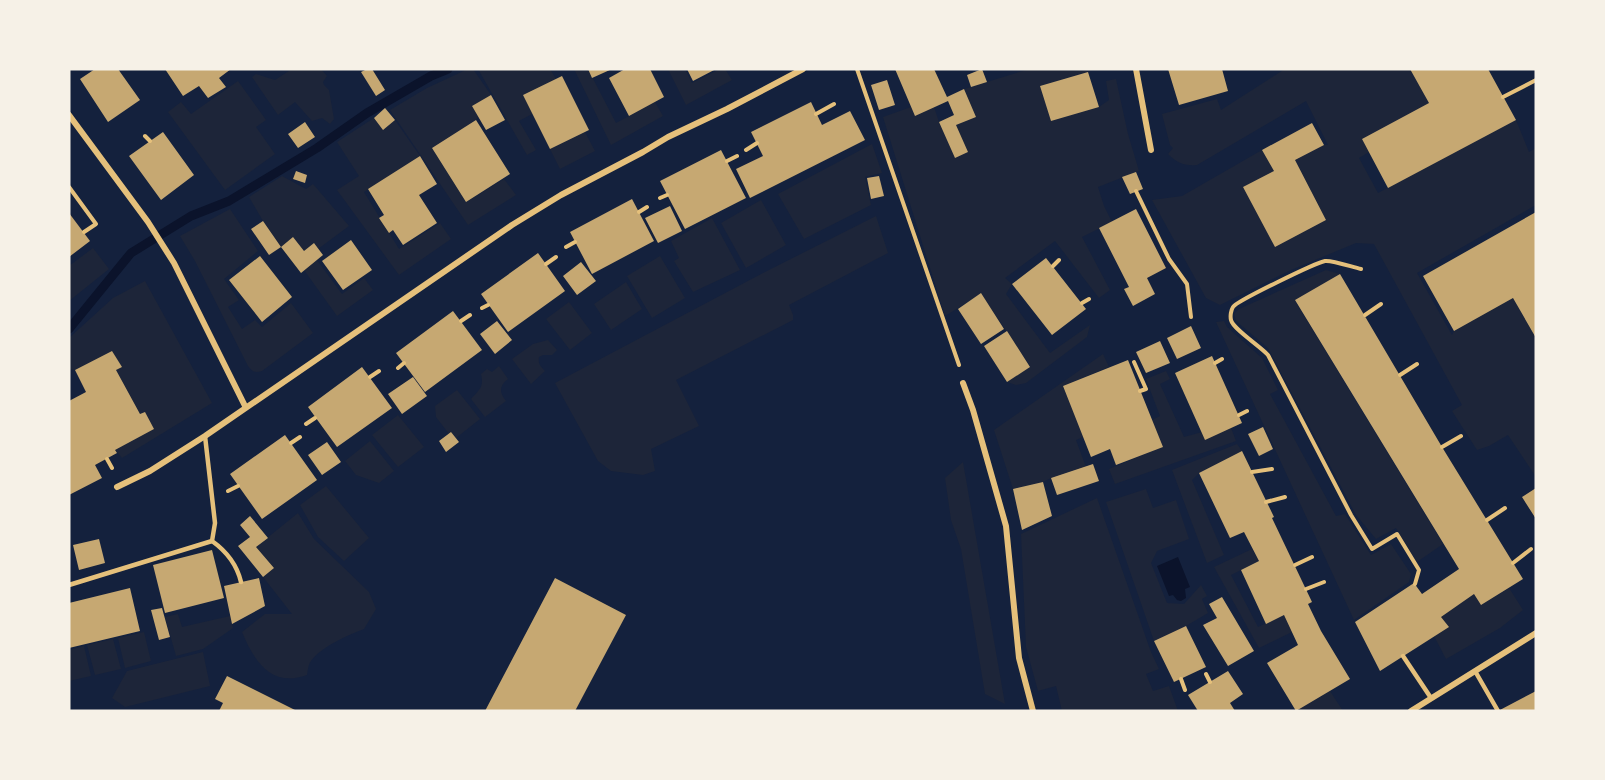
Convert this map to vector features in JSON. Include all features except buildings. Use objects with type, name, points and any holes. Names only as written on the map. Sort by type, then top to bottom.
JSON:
[{"type":"street","points":[[117,487],[150,471],[205,435],[512,225],[668,137],[803,69]]},
{"type":"street","points":[[1136,69],[1151,150]]},
{"type":"street","points":[[69,115],[148,222],[174,263],[246,406]]},
{"type":"street","points":[[963,384],[974,410],[1006,526],[1019,658],[1033,711]]},
{"type":"street","points":[[1411,711],[1536,633]]},
{"type":"lane","points":[[205,435],[215,523],[212,541]]},
{"type":"lane","points":[[212,541],[229,557],[241,582]]},
{"type":"lane","points":[[69,585],[212,541]]},
{"type":"lane","points":[[1403,656],[1431,698]]},
{"type":"lane","points":[[1475,671],[1498,711]]},
{"type":"path","points":[[857,69],[959,366],[963,384]]},
{"type":"path","points":[[1503,97],[1536,80]]},
{"type":"path","points":[[816,114],[834,104]]},
{"type":"path","points":[[145,136],[150,141]]},
{"type":"path","points":[[746,150],[757,143]]},
{"type":"path","points":[[727,161],[737,156]]},
{"type":"path","points":[[69,187],[96,224],[84,232]]},
{"type":"path","points":[[1136,192],[1169,260],[1187,284],[1191,317]]},
{"type":"path","points":[[69,199],[75,195]]},
{"type":"path","points":[[660,198],[667,195]]},
{"type":"path","points":[[639,212],[647,207]]},
{"type":"path","points":[[1139,214],[1145,211]]},
{"type":"path","points":[[566,247],[575,242]]},
{"type":"path","points":[[546,264],[556,257]]},
{"type":"path","points":[[1053,266],[1059,260]]},
{"type":"path","points":[[1163,262],[1169,260]]},
{"type":"path","points":[[1361,269],[1326,261],[1235,304],[1230,317],[1236,328],[1268,355],[1351,515],[1372,549],[1397,534],[1419,570],[1415,584]]},
{"type":"path","points":[[1082,303],[1089,299]]},
{"type":"path","points":[[1365,315],[1382,304]]},
{"type":"path","points":[[482,308],[488,305]]},
{"type":"path","points":[[461,321],[470,315]]},
{"type":"path","points":[[1215,363],[1222,359]]},
{"type":"path","points":[[1134,362],[1146,389],[1140,391]]},
{"type":"path","points":[[398,368],[404,363]]},
{"type":"path","points":[[1400,375],[1417,364]]},
{"type":"path","points":[[370,377],[379,371]]},
{"type":"path","points":[[1239,415],[1246,411]]},
{"type":"path","points":[[306,424],[315,418]]},
{"type":"path","points":[[1442,447],[1461,436]]},
{"type":"path","points":[[291,443],[300,437]]},
{"type":"path","points":[[107,459],[112,468]]},
{"type":"path","points":[[1252,472],[1272,469]]},
{"type":"path","points":[[228,491],[238,486]]},
{"type":"path","points":[[1266,502],[1285,497]]},
{"type":"path","points":[[1487,520],[1505,508]]},
{"type":"path","points":[[1513,563],[1531,549]]},
{"type":"path","points":[[1295,565],[1312,557]]},
{"type":"path","points":[[1306,589],[1324,582]]},
{"type":"path","points":[[1206,674],[1210,682]]},
{"type":"path","points":[[1181,680],[1185,690]]},
{"type":"shaded area","points":[[292,69],[321,69],[327,76],[323,82],[329,90],[334,119],[330,124],[322,118],[312,121],[295,102],[278,115],[252,77],[256,74],[275,80]]},
{"type":"shaded area","points":[[468,69],[473,69],[491,95],[476,120],[432,148],[466,202],[504,179],[516,195],[468,225],[390,110],[427,88]]},
{"type":"shaded area","points":[[478,69],[550,69],[556,79],[532,114],[519,121],[536,150],[527,155]]},
{"type":"shaded area","points":[[574,69],[588,69],[616,123],[655,102],[663,116],[611,145]]},
{"type":"shaded area","points":[[668,69],[685,69],[692,83],[720,69],[725,69],[732,80],[686,105]]},
{"type":"shaded area","points":[[1029,69],[1096,69],[1040,86],[1051,121],[1099,107],[1109,100],[1106,81],[1116,79],[1139,171],[1098,187],[1112,222],[1082,237],[1110,290],[1099,298],[1055,241],[1005,278],[1012,284],[1006,294],[1050,353],[1090,325],[1087,337],[1026,383],[1016,385],[1007,382],[1030,366],[981,294],[945,316],[883,117],[911,107],[916,116],[934,107],[955,158],[968,152],[956,125],[976,117],[964,89]]},
{"type":"shaded area","points":[[1285,69],[1410,69],[1429,103],[1362,139],[1369,152],[1359,158],[1378,193],[1516,120],[1529,152],[1536,148],[1536,205],[1417,273],[1452,335],[1454,331],[1513,298],[1536,338],[1536,477],[1508,435],[1477,450],[1452,411],[1462,405],[1374,244],[1356,243],[1291,270],[1220,305],[1206,298],[1152,200],[1182,196],[1262,150],[1274,171],[1244,187],[1275,247],[1326,220],[1295,160],[1323,145],[1328,145],[1306,101],[1197,165],[1184,164],[1168,154],[1173,148],[1170,145],[1162,114],[1217,99],[1221,110]]},
{"type":"shaded area","points":[[238,81],[266,120],[256,127],[275,154],[225,190],[168,112],[181,102],[191,114]]},
{"type":"shaded area","points":[[374,118],[383,129],[395,120],[420,156],[364,192],[399,249],[440,223],[451,239],[399,275],[337,190],[359,176],[337,142]]},
{"type":"shaded area","points":[[585,132],[595,151],[560,169],[550,149]]},
{"type":"shaded area","points":[[872,144],[882,173],[865,177],[871,205],[804,239],[778,194]]},
{"type":"shaded area","points":[[282,176],[306,189],[313,184],[349,226],[318,249],[314,243],[304,251],[293,238],[281,247],[249,197]]},
{"type":"shaded area","points":[[761,200],[786,245],[746,268],[721,223]]},
{"type":"shaded area","points":[[230,209],[258,251],[224,279],[239,300],[228,307],[242,329],[255,320],[262,327],[291,303],[313,333],[260,372],[254,372],[248,366],[180,236]]},
{"type":"shaded area","points":[[876,216],[888,253],[789,305],[793,320],[676,380],[699,426],[651,449],[655,471],[643,475],[611,471],[598,461],[555,383]]},
{"type":"shaded area","points":[[712,218],[740,270],[693,292],[674,261],[679,258],[671,241]]},
{"type":"shaded area","points":[[93,248],[109,269],[69,301],[69,266]]},
{"type":"shaded area","points":[[660,256],[685,298],[652,318],[627,276]]},
{"type":"shaded area","points":[[317,260],[342,294],[364,278],[373,290],[337,316],[304,270]]},
{"type":"shaded area","points":[[1326,270],[1340,274],[1295,301],[1443,544],[1417,562],[1396,528],[1376,539],[1356,515],[1268,348],[1236,321],[1234,314],[1239,309]]},
{"type":"shaded area","points":[[145,281],[212,403],[122,458],[115,450],[154,429],[140,414],[116,370],[121,367],[112,351],[75,370],[69,369],[69,338],[113,298]]},
{"type":"shaded area","points":[[626,282],[642,309],[611,330],[594,304]]},
{"type":"shaded area","points":[[569,302],[592,333],[570,350],[546,319]]},
{"type":"shaded area","points":[[1224,321],[1227,327],[1262,358],[1278,390],[1270,394],[1336,516],[1345,514],[1371,555],[1391,544],[1411,574],[1409,582],[1354,620],[1216,322]]},
{"type":"shaded area","points":[[548,340],[557,350],[552,355],[539,357],[540,365],[545,371],[531,384],[512,359],[533,344]]},
{"type":"shaded area","points":[[1103,354],[1109,367],[1063,386],[1083,437],[1076,440],[1086,467],[1043,482],[1013,489],[994,430]]},
{"type":"shaded area","points":[[499,366],[508,379],[501,389],[506,401],[485,417],[471,399],[480,388],[481,374],[487,369],[492,372]]},
{"type":"shaded area","points":[[1166,371],[1170,379],[1160,384],[1184,437],[1231,428],[1236,441],[1115,484],[1109,469],[1162,447],[1152,420],[1160,416],[1146,379]]},
{"type":"shaded area","points":[[457,390],[480,419],[456,438],[451,432],[449,434],[436,417],[435,406]]},
{"type":"shaded area","points":[[398,415],[424,447],[398,467],[372,435]]},
{"type":"shaded area","points":[[370,441],[394,471],[379,483],[356,475],[345,461]]},
{"type":"shaded area","points":[[1237,444],[1242,451],[1199,473],[1192,480],[1224,555],[1207,563],[1172,470]]},
{"type":"shaded area","points":[[963,462],[1005,704],[985,694],[961,549],[951,520],[945,478]]},
{"type":"shaded area","points":[[326,486],[369,538],[344,561],[318,537],[300,505]]},
{"type":"shaded area","points":[[1146,489],[1153,508],[1176,500],[1189,539],[1157,551],[1151,563],[1167,603],[1184,604],[1201,585],[1207,596],[1202,599],[1208,613],[1154,641],[1106,502]]},
{"type":"shaded area","points":[[1097,498],[1159,669],[1146,674],[1153,691],[1169,686],[1178,711],[1062,711],[1056,686],[1038,691],[1026,647],[1021,534]]},
{"type":"shaded area","points":[[298,513],[314,539],[369,592],[376,609],[364,629],[335,642],[315,656],[309,664],[307,675],[283,678],[274,675],[258,662],[242,632],[265,614],[292,614],[263,577],[274,568],[256,547]]},
{"type":"shaded area","points":[[1252,549],[1259,561],[1231,575],[1258,627],[1284,615],[1292,632],[1259,648],[1214,567]]},
{"type":"shaded area","points":[[1178,557],[1190,587],[1185,589],[1186,598],[1181,601],[1173,595],[1169,596],[1157,566]]},
{"type":"shaded area","points":[[1509,588],[1523,610],[1500,628],[1446,659],[1434,636],[1441,617],[1474,594],[1481,605]]},
{"type":"shaded area","points":[[178,614],[182,627],[230,616],[233,628],[203,649],[176,656],[165,617]]},
{"type":"shaded area","points":[[144,632],[151,661],[125,668],[118,638]]},
{"type":"shaded area","points":[[113,639],[121,669],[95,675],[87,645]]},
{"type":"shaded area","points":[[84,646],[91,676],[69,681],[69,650]]},
{"type":"shaded area","points":[[203,652],[210,686],[125,707],[112,698],[127,671]]},
{"type":"shaded area","points":[[1330,691],[1343,711],[1296,711]]},
{"type":"waterway","points":[[69,329],[131,253],[191,216],[229,201],[317,148],[367,113],[431,76],[448,69]]}]
